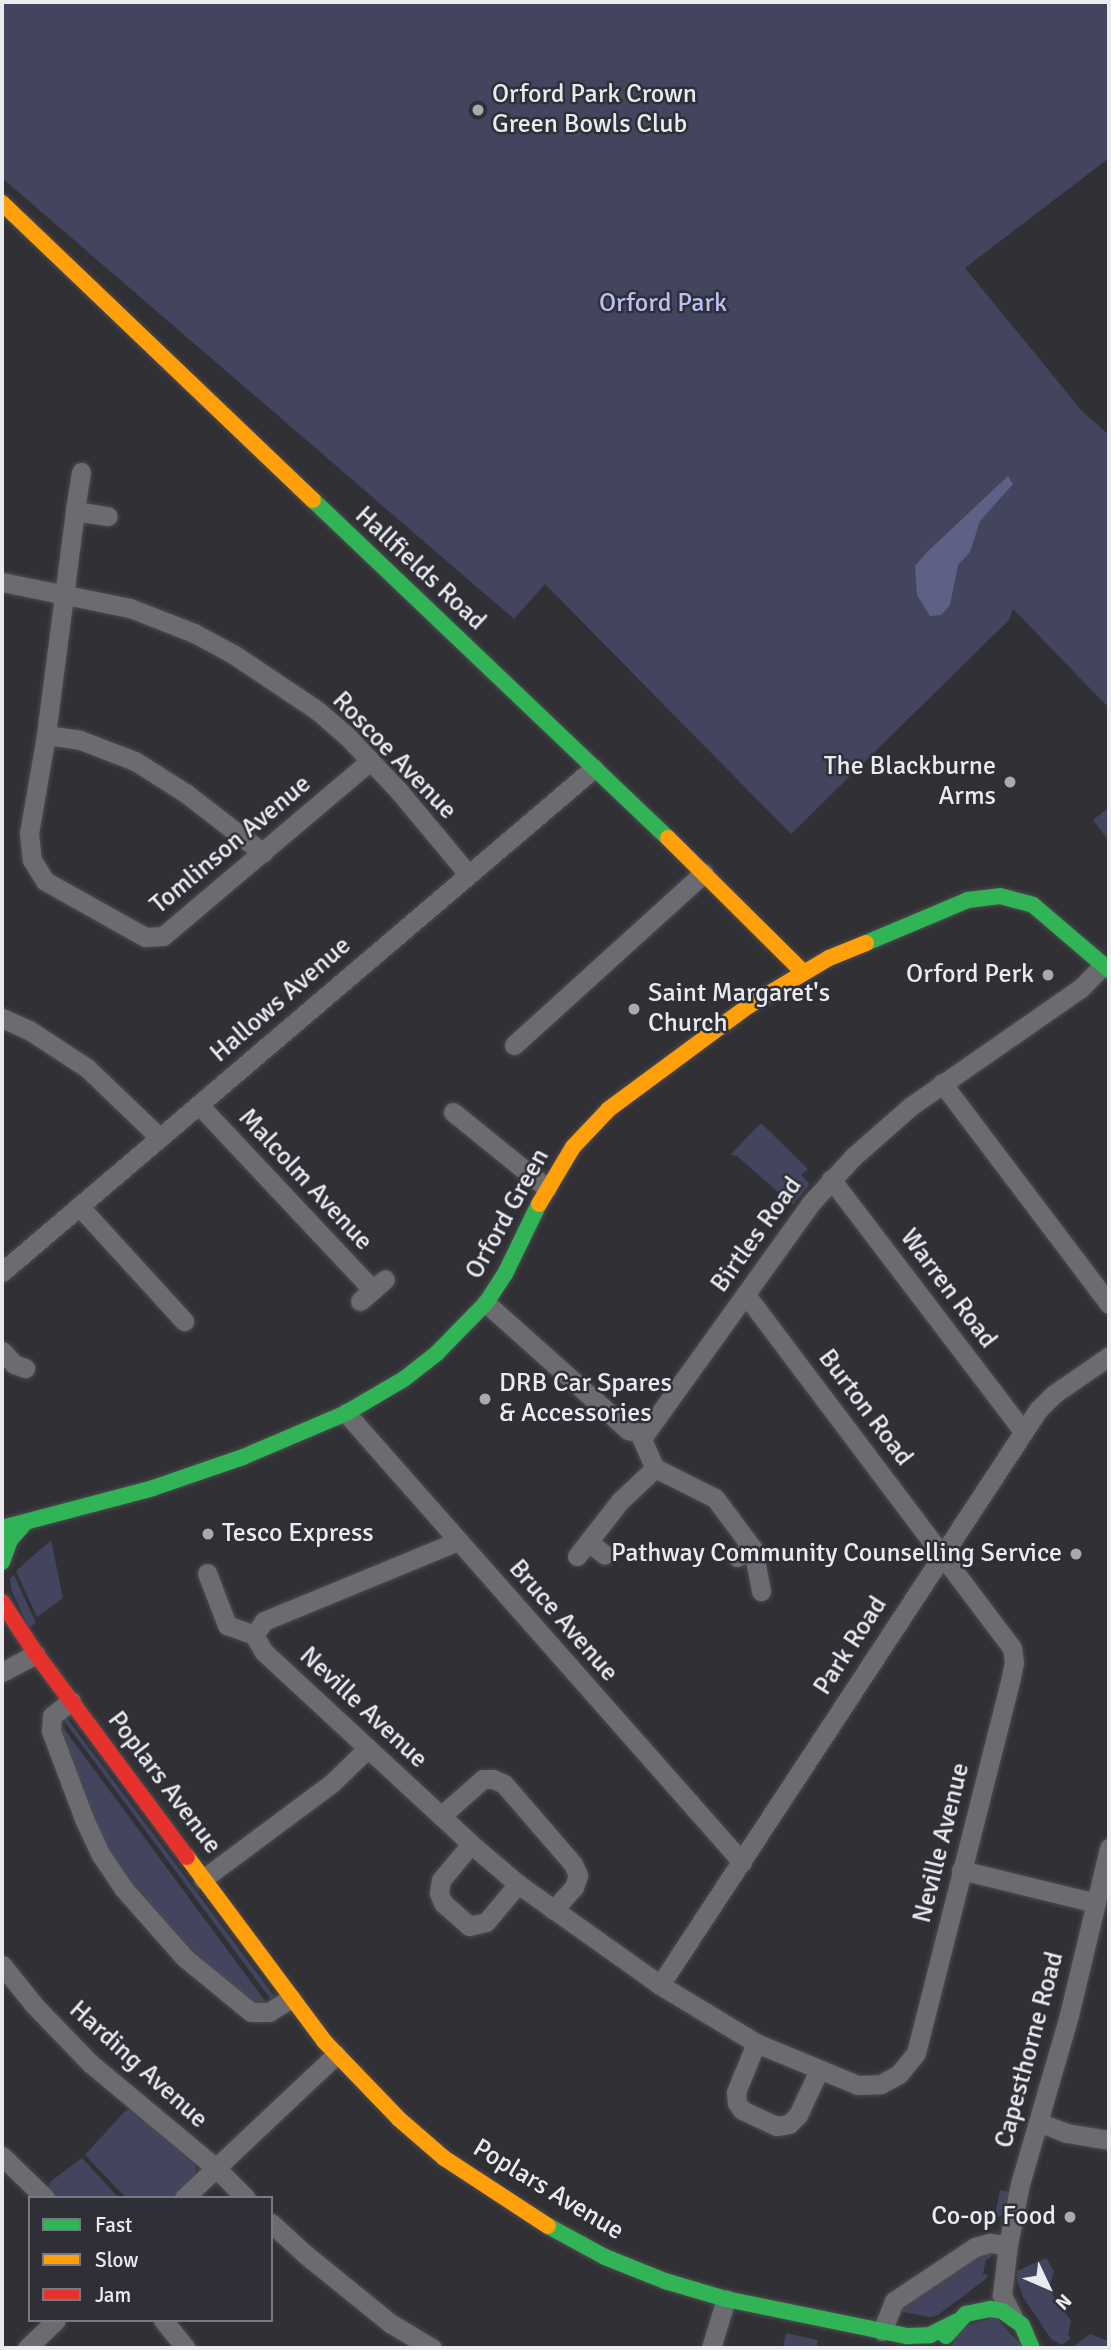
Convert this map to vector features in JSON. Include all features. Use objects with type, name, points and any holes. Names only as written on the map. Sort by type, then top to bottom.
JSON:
[{"type":"street","name":"Hallfields Road","points":[[4,212],[594,768],[803,972]]},
{"type":"street","name":"Tomlinson Avenue","points":[[81,471],[46,735],[29,833],[30,853],[35,867],[52,886],[100,909],[138,934],[151,939],[163,936],[370,761]]},
{"type":"street","points":[[75,511],[108,516]]},
{"type":"street","name":"Roscoe Avenue","points":[[2,582],[64,593],[141,612],[194,633],[233,654],[318,711],[370,761],[468,874]]},
{"type":"street","points":[[46,735],[80,740],[135,761],[187,794],[263,853]]},
{"type":"street","name":"Hallows Avenue","points":[[2,1272],[594,768]]},
{"type":"street","points":[[514,1045],[704,873]]},
{"type":"street","name":"Orford Green","points":[[2,1528],[23,1525],[200,1472],[346,1413],[386,1391],[432,1357],[485,1303],[505,1274],[547,1188],[573,1147],[609,1109],[748,1006],[803,972],[968,900],[992,896],[1017,900],[1045,913],[1106,967]]},
{"type":"street","name":"Birtles Road","points":[[640,1434],[650,1430],[745,1294],[831,1179],[883,1129],[942,1083],[1081,988],[1106,967]]},
{"type":"street","points":[[2,1017],[29,1030],[87,1068],[160,1138]]},
{"type":"street","points":[[942,1083],[1109,1304]]},
{"type":"street","name":"Malcolm Avenue","points":[[199,1105],[373,1290]]},
{"type":"street","points":[[453,1112],[547,1188]]},
{"type":"street","name":"Warren Road","points":[[831,1179],[1023,1431]]},
{"type":"street","points":[[79,1206],[184,1321]]},
{"type":"street","name":"Burton Road","points":[[745,1294],[942,1554]]},
{"type":"street","points":[[485,1303],[628,1430],[640,1434],[655,1468],[715,1498],[745,1553],[761,1591]]},
{"type":"street","points":[[2,1351],[14,1364],[25,1368]]},
{"type":"street","name":"Park Road","points":[[660,1985],[1023,1431],[1054,1394],[1109,1356]]},
{"type":"street","name":"Bruce Avenue","points":[[346,1413],[742,1862]]},
{"type":"street","points":[[605,1555],[582,1549],[620,1501],[655,1468]]},
{"type":"street","points":[[2,1562],[10,1540],[23,1525]]},
{"type":"street","name":"Orford Green","points":[[2,1535],[23,1525]]},
{"type":"street","name":"Neville Avenue","points":[[254,1635],[264,1621],[458,1541]]},
{"type":"street","name":"Neville Avenue","points":[[207,1573],[227,1625],[254,1635],[264,1652],[471,1844],[518,1884],[660,1985],[757,2043],[858,2085],[871,2086],[891,2080],[912,2060],[1014,1662],[1012,1648],[1004,1634],[942,1554]]},
{"type":"street","name":"Poplars Avenue","points":[[2,1602],[36,1654],[336,2055],[398,2119],[444,2158],[542,2224],[605,2257],[665,2281],[726,2299],[907,2336],[930,2335],[961,2318],[990,2309],[1013,2317]]},
{"type":"street","points":[[2,1672],[36,1654]]},
{"type":"street","name":"Poplars Avenue","points":[[71,1701],[52,1716],[51,1731],[83,1819],[101,1855],[123,1888],[185,1958],[251,2012],[269,2012],[291,1998]]},
{"type":"street","points":[[202,1879],[332,1783],[368,1748]]},
{"type":"street","points":[[441,1816],[483,1779],[493,1779],[504,1784],[573,1864],[578,1875],[574,1887],[553,1910]]},
{"type":"street","points":[[471,1844],[441,1880],[439,1893],[443,1903],[469,1926],[486,1922],[518,1884]]},
{"type":"street","name":"Capesthorne Road","points":[[1013,2317],[1002,2295],[1008,2245],[1109,1848]]},
{"type":"street","points":[[961,1870],[1096,1903]]},
{"type":"street","name":"Harding Avenue","points":[[2,1965],[34,2006],[90,2063],[216,2168],[244,2196]]},
{"type":"street","points":[[757,2043],[736,2092],[737,2103],[742,2110],[777,2126],[789,2124],[798,2115],[819,2070]]},
{"type":"street","points":[[186,2196],[336,2055]]},
{"type":"street","points":[[1038,2122],[1067,2133],[1109,2140]]},
{"type":"street","points":[[2,2156],[43,2196]]},
{"type":"street","points":[[273,2225],[390,2323],[432,2348]]},
{"type":"street","points":[[882,2331],[894,2301],[975,2247],[989,2243],[1008,2245]]},
{"type":"street","name":"Capesthorne Road","points":[[961,2318],[987,2293],[1004,2266]]},
{"type":"street","points":[[711,2348],[726,2299]]},
{"type":"street","points":[[1013,2317],[1038,2348]]},
{"type":"street","points":[[943,2348],[948,2332],[961,2318]]},
{"type":"street","points":[[27,2348],[54,2322]]},
{"type":"street","points":[[165,2322],[186,2348]]},
{"type":"street","name":"Poplars Avenue","points":[[907,2336],[925,2348]]},
{"type":"green space","name":"Orford Park","points":[[2,2],[1109,2],[1109,158],[965,268],[1082,411],[1109,435],[1109,708],[1013,609],[1009,620],[791,834],[545,584],[514,619],[2,178]]},
{"type":"green space","points":[[1109,807],[1109,841],[1093,820]]},
{"type":"green space","points":[[761,1123],[808,1169],[801,1175],[810,1184],[793,1205],[737,1156],[730,1155]]},
{"type":"green space","points":[[51,1540],[63,1598],[37,1617],[16,1571]]},
{"type":"green space","points":[[14,1575],[36,1623],[29,1628],[11,1589],[10,1578]]},
{"type":"green space","points":[[66,1717],[275,1997],[272,2001],[62,1718]]},
{"type":"green space","points":[[59,1722],[268,2005],[258,2006],[164,1928],[106,1850],[58,1730]]},
{"type":"green space","points":[[134,2108],[195,2160],[196,2174],[177,2196],[124,2196],[85,2155],[125,2111]]},
{"type":"green space","points":[[82,2158],[117,2196],[55,2196],[47,2189],[51,2181]]},
{"type":"green space","points":[[1000,2190],[1010,2192],[1006,2212],[994,2220]]},
{"type":"green space","points":[[982,2250],[992,2256],[986,2260],[983,2274],[988,2275],[987,2278],[938,2315],[931,2317],[897,2311]]},
{"type":"green space","points":[[1046,2258],[1054,2271],[1049,2289],[1071,2321],[1068,2335],[1071,2338],[1062,2345],[1051,2339],[1023,2297],[1017,2280],[1017,2271]]},
{"type":"green space","points":[[995,2317],[1024,2348],[951,2348],[960,2328]]},
{"type":"green space","points":[[786,2333],[818,2340],[816,2348],[783,2348]]},
{"type":"green space","points":[[1090,2334],[1108,2341],[1107,2348],[1072,2348]]},
{"type":"shaded area","points":[[1008,476],[1013,484],[980,521],[970,552],[958,565],[950,605],[941,615],[930,616],[917,595],[915,566]]},
{"type":"traffic: fast","points":[[313,500],[668,838]]},
{"type":"traffic: fast","points":[[866,943],[968,900],[1000,896],[1033,905],[1109,970]]},
{"type":"traffic: fast","points":[[2,1528],[153,1488],[243,1457],[346,1413],[404,1379],[436,1354],[486,1303],[505,1274],[539,1204]]},
{"type":"traffic: fast","points":[[2,1562],[10,1540],[23,1525]]},
{"type":"traffic: fast","points":[[548,2226],[605,2257],[665,2281],[726,2299],[907,2336],[930,2335],[956,2322]]},
{"type":"traffic: fast","points":[[946,2336],[966,2314],[990,2309],[1002,2311],[1022,2325],[1032,2348]]},
{"type":"traffic: slow","points":[[2,203],[313,500]]},
{"type":"traffic: slow","points":[[668,838],[803,972]]},
{"type":"traffic: slow","points":[[539,1204],[573,1147],[609,1109],[748,1006],[829,958],[866,943]]},
{"type":"traffic: slow","points":[[187,1857],[324,2041],[399,2119],[444,2158],[548,2226]]},
{"type":"traffic: jam","points":[[2,1602],[36,1654],[187,1857]]},
{"type":"place","name":"Orford Park Crown Green Bowls Club","points":[[478,110]]},
{"type":"place","name":"The Blackburne Arms","points":[[1010,782]]},
{"type":"place","name":"Orford Perk","points":[[1048,975]]},
{"type":"place","name":"Saint Margaret's Church","points":[[634,1009]]},
{"type":"place","name":"DRB Car Spares & Accessories","points":[[485,1399]]},
{"type":"place","name":"Tesco Express","points":[[208,1534]]},
{"type":"place","name":"Pathway Community Counselling Service","points":[[1076,1554]]},
{"type":"place","name":"Co-op Food","points":[[1070,2217]]}]
